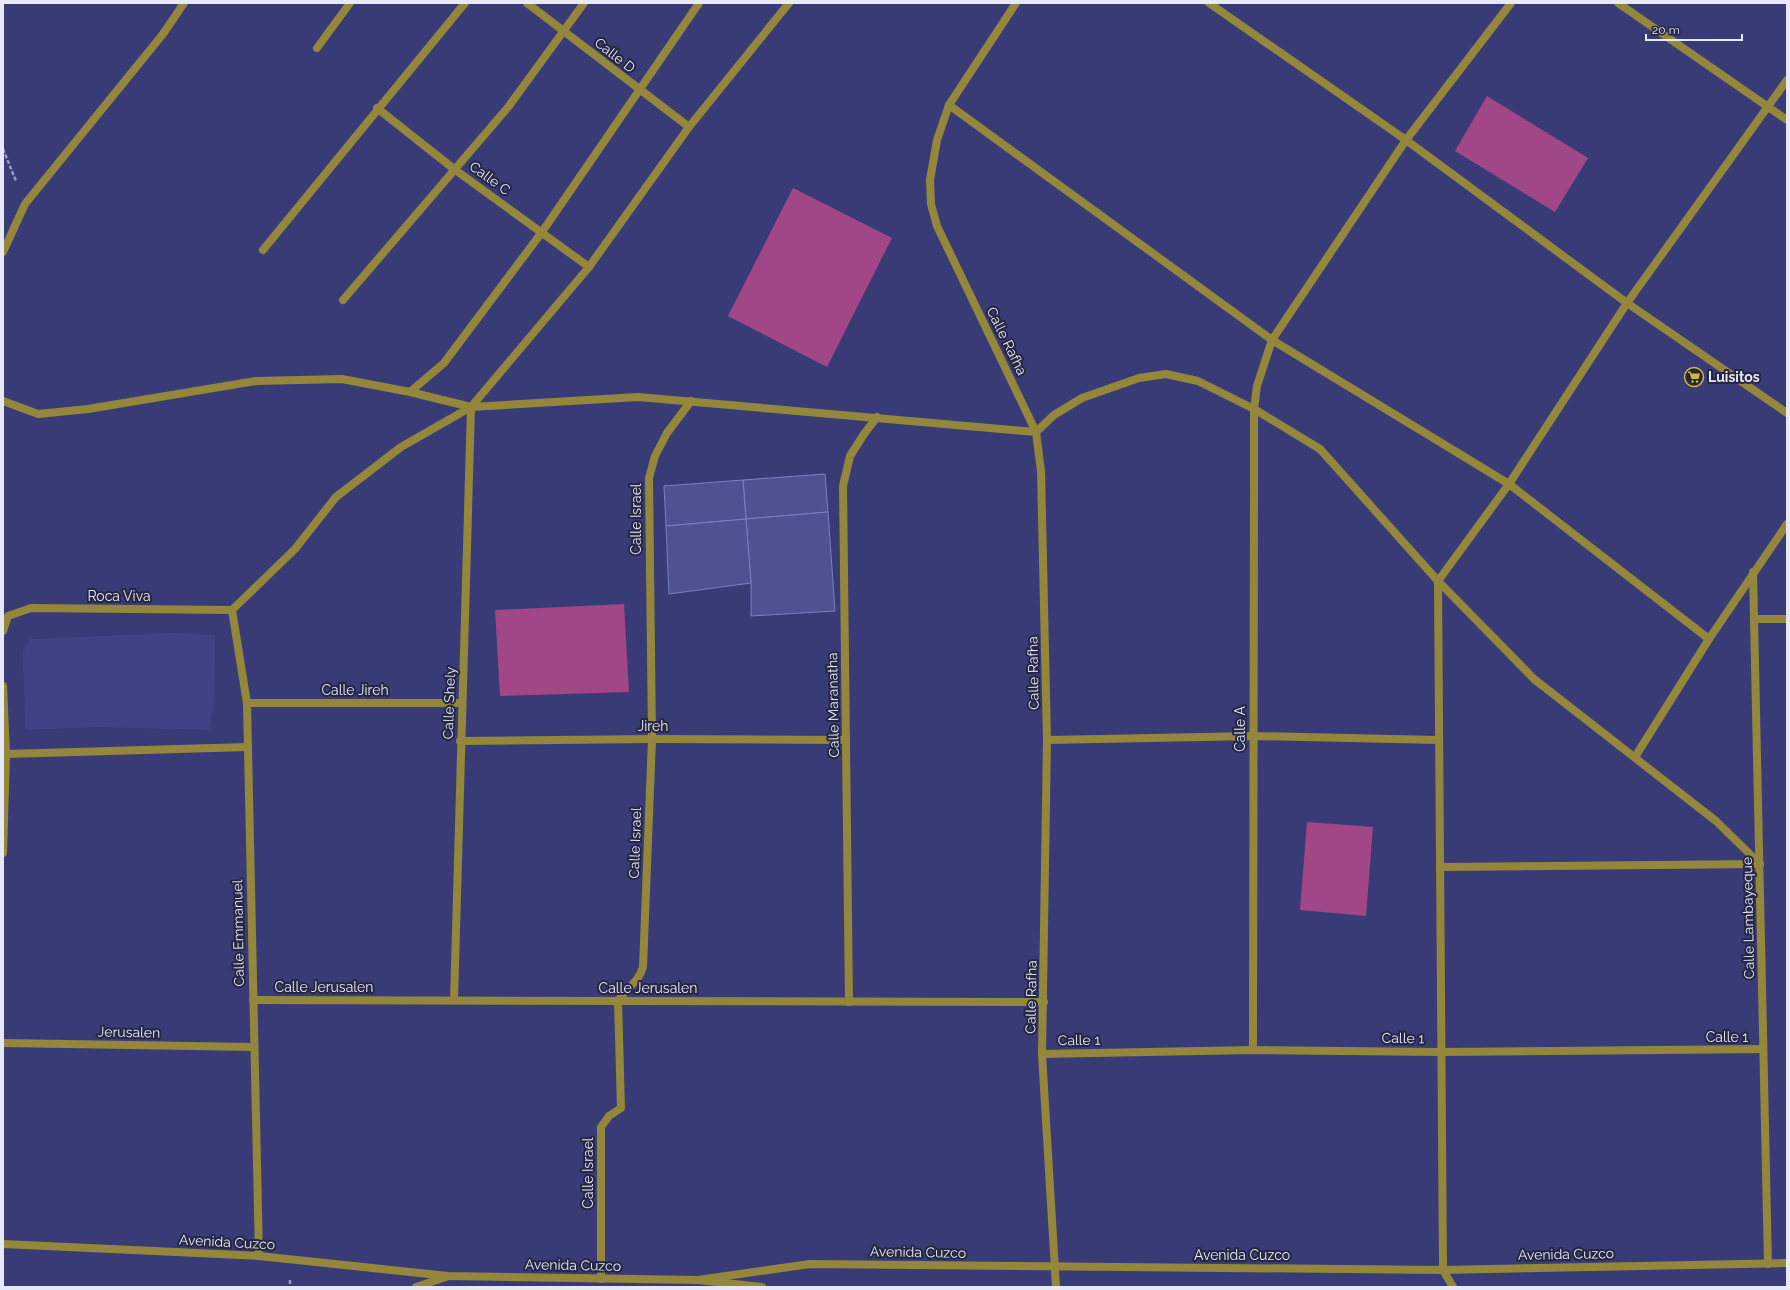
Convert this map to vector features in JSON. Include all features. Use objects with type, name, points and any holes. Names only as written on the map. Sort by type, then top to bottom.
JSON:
[{"type":"street","points":[[3,252],[25,204],[163,34],[184,3]]},
{"type":"street","points":[[317,48],[350,3]]},
{"type":"street","points":[[263,250],[377,108],[465,3]]},
{"type":"street","name":"Calle D","points":[[527,3],[639,90],[689,126]]},
{"type":"street","points":[[343,300],[509,106],[584,3]]},
{"type":"street","points":[[410,392],[444,363],[542,232],[699,3]]},
{"type":"street","points":[[232,610],[295,549],[336,497],[401,447],[471,407],[589,267],[689,126],[789,3]]},
{"type":"street","name":"Calle Rafha","points":[[1016,3],[949,105],[933,159],[930,180],[931,204],[937,226],[1036,432],[1041,471],[1043,506],[1047,740],[1042,1054],[1056,1287]]},
{"type":"street","points":[[1209,3],[1406,140],[1626,303],[1787,413]]},
{"type":"street","name":"Calle A","points":[[1253,1050],[1254,410],[1257,386],[1272,340],[1406,140],[1511,3]]},
{"type":"street","points":[[1618,3],[1787,120]]},
{"type":"street","points":[[1453,1287],[1443,1270],[1438,581],[1509,484],[1626,303],[1787,80]]},
{"type":"street","points":[[949,105],[1272,340],[1509,484],[1709,639]]},
{"type":"street","name":"Calle C","points":[[377,108],[454,169],[589,267]]},
{"type":"street","points":[[3,401],[38,414],[88,409],[264,380],[342,379],[410,392],[471,407],[638,397],[1036,432],[1054,415],[1082,398],[1139,378],[1166,374],[1198,381],[1254,410],[1320,449],[1438,581],[1534,679],[1716,821],[1760,864]]},
{"type":"street","name":"Calle Israel","points":[[601,1279],[601,1126],[609,1116],[621,1108],[618,1001],[625,990],[638,979],[643,967],[652,739],[649,478],[655,456],[667,433],[691,401]]},
{"type":"street","name":"Calle Shely","points":[[454,1000],[460,742],[471,407]]},
{"type":"street","name":"Calle Maranatha","points":[[849,1002],[843,486],[850,456],[877,417]]},
{"type":"street","points":[[1635,757],[1709,639],[1787,524]]},
{"type":"street","name":"Calle Lambayeque","points":[[1753,572],[1768,1264]]},
{"type":"street","name":"Roca Viva","points":[[3,632],[8,616],[31,608],[232,610]]},
{"type":"street","name":"Calle Emmanuel","points":[[232,610],[247,703],[259,1256]]},
{"type":"street","points":[[1754,619],[1787,619]]},
{"type":"street","points":[[3,686],[6,754],[3,853]]},
{"type":"street","name":"Calle Jireh","points":[[247,703],[462,703]]},
{"type":"street","points":[[1047,740],[1253,736],[1439,740]]},
{"type":"street","name":"Jireh","points":[[460,742],[652,739],[846,740]]},
{"type":"street","points":[[6,754],[248,747]]},
{"type":"street","points":[[1440,867],[1760,864]]},
{"type":"street","name":"Calle Jerusalen","points":[[253,1000],[1044,1002]]},
{"type":"street","name":"Jerusalen","points":[[3,1043],[254,1047]]},
{"type":"street","name":"Calle 1","points":[[1042,1054],[1253,1050],[1441,1052],[1763,1049]]},
{"type":"street","name":"Avenida Cuzco","points":[[3,1244],[259,1256],[448,1276],[601,1279],[762,1287]]},
{"type":"street","name":"Avenida Cuzco","points":[[699,1283],[810,1264],[1443,1270],[1787,1263]]},
{"type":"street","name":"Avenida Cuzco","points":[[416,1287],[448,1276]]},
{"type":"path","points":[[3,149],[25,204]]},
{"type":"shaded area","points":[[1487,96],[1588,158],[1555,212],[1455,151]]},
{"type":"shaded area","points":[[793,188],[892,238],[827,367],[728,316]]},
{"type":"shaded area","points":[[624,604],[629,692],[500,696],[495,610]]},
{"type":"shaded area","points":[[173,633],[215,635],[214,703],[209,730],[97,727],[25,730],[23,652],[30,639]]},
{"type":"shaded area","points":[[1307,822],[1373,827],[1366,916],[1300,910]]},
{"type":"building","points":[[825,474],[828,512],[746,519],[743,480]]},
{"type":"building","points":[[743,480],[746,519],[666,526],[664,486]]},
{"type":"building","points":[[828,512],[835,611],[751,616],[751,583],[746,519]]},
{"type":"building","points":[[746,519],[751,583],[669,594],[666,526]]},
{"type":"place","name":"Luisitos","points":[[1694,377]]}]
